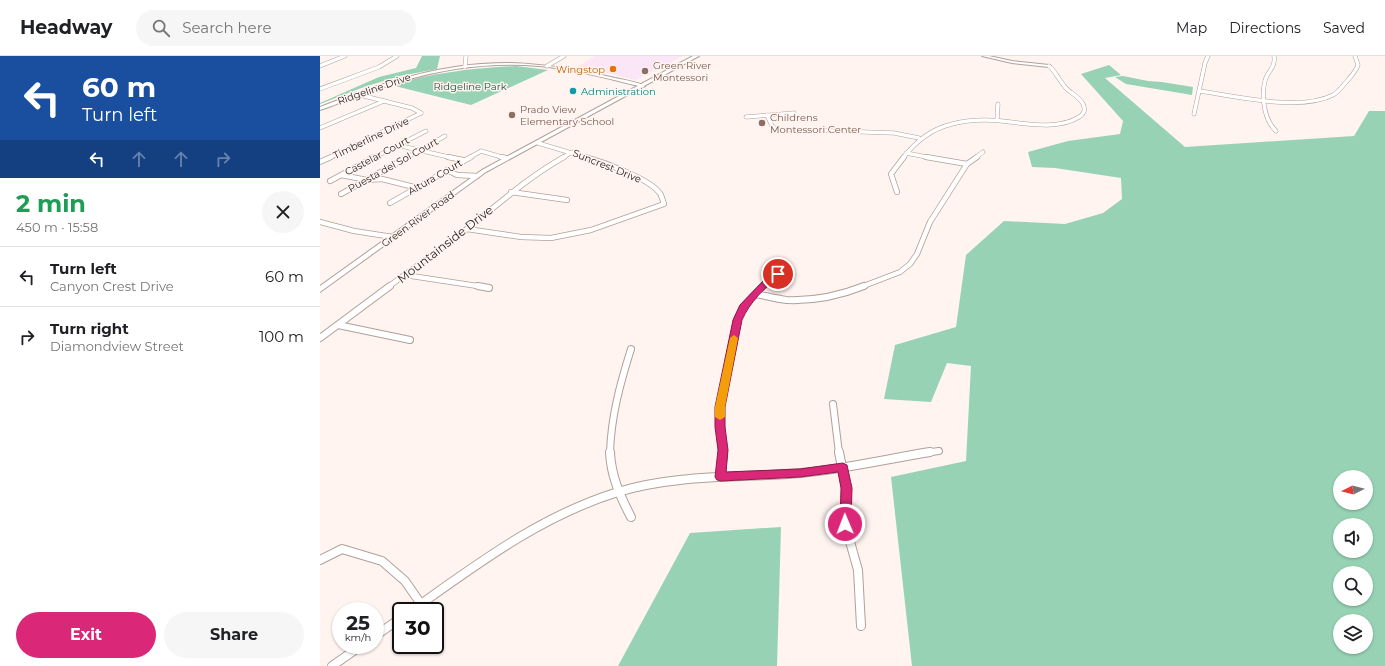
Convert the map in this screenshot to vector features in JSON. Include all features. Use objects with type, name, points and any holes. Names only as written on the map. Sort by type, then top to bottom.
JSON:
[{"type":"main road","name":"Green River Road","points":[[640,85],[688,56]]},
{"type":"main road","name":"Green River Road","points":[[320,290],[477,176],[506,158],[526,150],[640,85],[697,56]]},
{"type":"main road","name":"Green River Road","points":[[518,152],[520,148],[591,112]]},
{"type":"main road","points":[[538,143],[541,137]]},
{"type":"street","points":[[320,66],[345,56]]},
{"type":"street","points":[[320,89],[379,66],[397,56]]},
{"type":"street","points":[[465,67],[466,56]]},
{"type":"street","points":[[547,66],[564,56]]},
{"type":"street","points":[[897,192],[891,174],[919,138],[930,131],[953,124],[973,121],[997,120],[1048,124],[1070,121],[1082,114],[1085,110],[1084,105],[1063,86],[1052,67],[1012,62],[984,56]]},
{"type":"street","points":[[1194,114],[1205,63],[1208,56]]},
{"type":"street","points":[[1274,56],[1276,64],[1266,79],[1265,100],[1270,124],[1276,132]]},
{"type":"street","points":[[1199,91],[1265,100],[1298,102],[1328,97],[1334,94],[1356,71],[1358,63],[1355,56]]},
{"type":"street","name":"Ridgeline Drive","points":[[320,109],[356,94],[409,77],[465,67],[510,64],[547,66],[640,85]]},
{"type":"street","points":[[356,94],[384,101]]},
{"type":"street","points":[[320,128],[384,101]]},
{"type":"street","name":"Timberline Drive","points":[[320,162],[421,113],[412,108],[384,101]]},
{"type":"street","points":[[997,120],[998,104]]},
{"type":"street","points":[[746,117],[794,113]]},
{"type":"street","points":[[767,115],[772,126],[776,129],[888,133],[919,138]]},
{"type":"street","name":"Castelar Court","points":[[330,181],[397,144],[426,131]]},
{"type":"street","name":"Puesta del Sol Court","points":[[341,194],[445,136]]},
{"type":"street","name":"Suncrest Drive","points":[[467,229],[522,237],[551,238],[591,230],[664,204],[665,199],[658,190],[650,184],[587,156],[538,143]]},
{"type":"street","points":[[397,144],[463,160]]},
{"type":"street","name":"Altura Court","points":[[390,203],[481,151],[506,158]]},
{"type":"street","name":"Mountainside Drive","points":[[320,338],[467,229],[511,192],[541,170],[572,152]]},
{"type":"street","points":[[756,294],[786,300],[818,299],[849,292],[886,279],[900,272],[910,264],[917,254],[930,222],[967,164],[983,152]]},
{"type":"street","points":[[906,153],[967,164]]},
{"type":"street","points":[[446,170],[465,176],[477,176]]},
{"type":"street","points":[[341,175],[367,180],[382,179],[418,188]]},
{"type":"street","points":[[511,192],[567,200]]},
{"type":"street","points":[[320,222],[354,231],[393,237]]},
{"type":"street","points":[[721,477],[723,450],[720,427],[720,407],[737,320],[743,307],[768,281],[787,268]]},
{"type":"street","points":[[405,275],[489,288]]},
{"type":"street","points":[[338,325],[410,340]]},
{"type":"street","points":[[631,349],[613,410],[610,444],[613,477],[623,505],[631,517]]},
{"type":"street","points":[[833,404],[840,460],[843,468],[846,488],[845,524],[858,570],[861,626]]},
{"type":"street","points":[[424,602],[538,525],[586,503],[619,492],[659,482],[800,473],[843,468],[938,451]]},
{"type":"street","points":[[320,560],[342,549],[382,562],[404,582],[419,602]]},
{"type":"street","points":[[332,666],[349,654]]},
{"type":"shaded area","points":[[595,56],[683,56],[636,80],[579,66]]},
{"type":"green space","points":[[422,56],[440,56],[437,69],[400,76],[364,87],[320,104],[379,77],[416,68]]},
{"type":"green space","points":[[1109,65],[1121,75],[1105,78],[1185,147],[1354,136],[1369,111],[1385,111],[1385,666],[912,666],[891,477],[966,461],[971,366],[947,363],[931,402],[884,399],[895,345],[956,327],[966,255],[1004,221],[1065,224],[1103,213],[1122,199],[1121,178],[1055,168],[1032,167],[1028,152],[1068,141],[1120,134],[1123,121],[1081,74]]},
{"type":"green space","name":"Ridgeline Park","points":[[516,66],[548,70],[471,105],[391,85],[422,77],[453,72]]},
{"type":"green space","points":[[1123,76],[1193,87],[1192,95],[1126,84],[1115,77]]},
{"type":"green space","points":[[781,527],[777,666],[618,666],[690,533]]},
{"type":"slow traffic","points":[[720,417],[720,407],[734,338]]},
{"type":"place","name":"Wingstop","points":[[613,69]]},
{"type":"place","name":"Green River Montessori","points":[[645,71]]},
{"type":"place","name":"Administration","points":[[573,91]]},
{"type":"place","name":"Prado View Elementary School","points":[[512,115]]},
{"type":"place","name":"Childrens Montessori Center","points":[[762,123]]},
{"type":"route","points":[[778,274],[768,281],[743,307],[737,320],[720,407],[720,427],[723,450],[721,477],[800,473],[843,468],[846,488],[845,524]]}]
